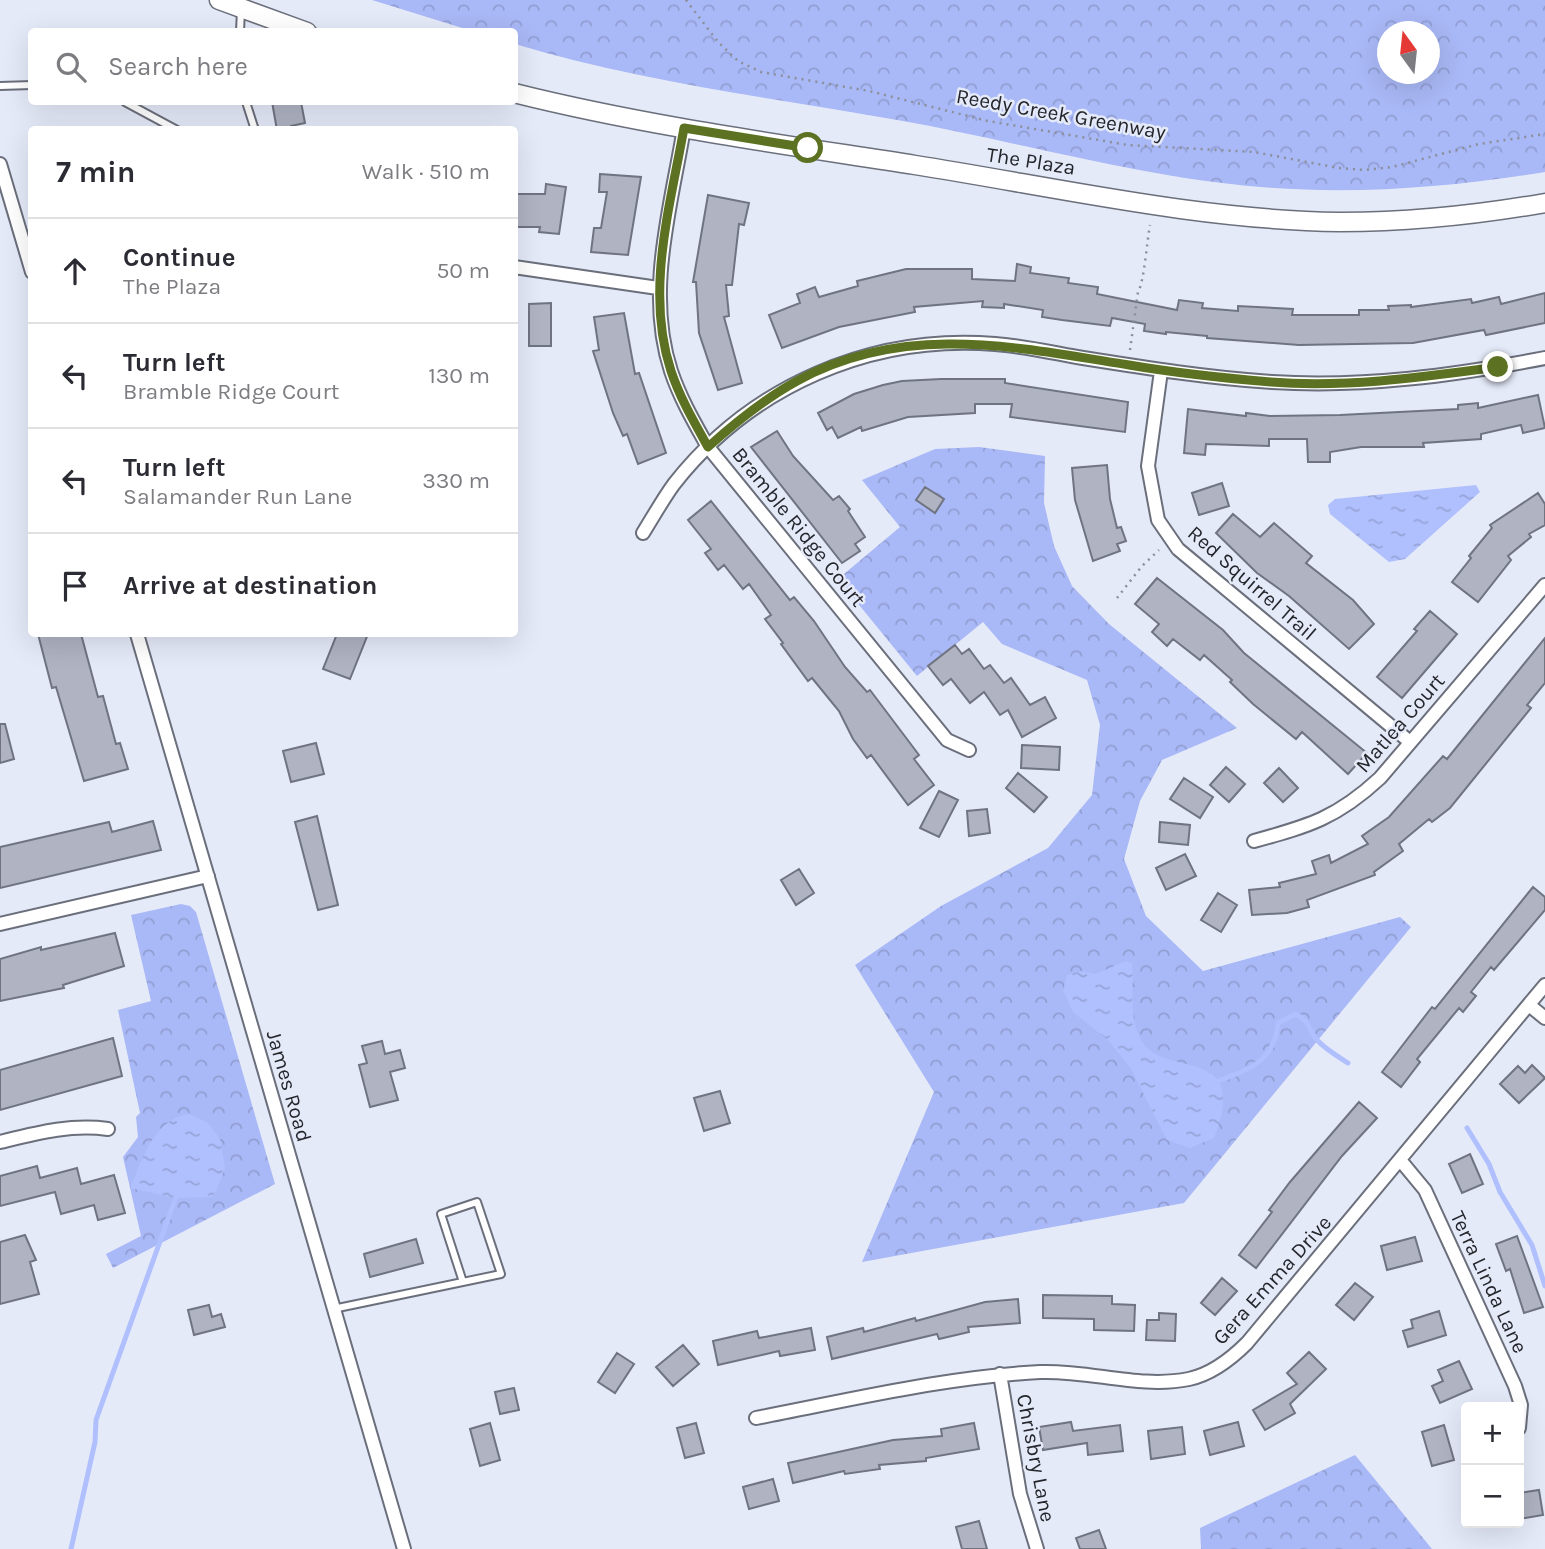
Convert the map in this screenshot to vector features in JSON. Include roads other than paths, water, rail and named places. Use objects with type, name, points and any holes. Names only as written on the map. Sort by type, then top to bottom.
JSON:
[{"type":"street","points":[[219,0],[296,28]]},
{"type":"street","name":"The Plaza","points":[[518,94],[684,128],[1232,215],[1340,222],[1396,220],[1497,211],[1545,203]]},
{"type":"street","name":"Bramble Ridge Court","points":[[684,128],[658,288],[670,369],[685,408],[708,447],[947,740],[969,750]]},
{"type":"street","points":[[0,164],[27,244]]},
{"type":"street","points":[[518,268],[658,288]]},
{"type":"street","points":[[643,533],[674,484],[708,447],[748,412],[799,380],[853,358],[899,348],[948,342],[996,344],[1161,371],[1273,382],[1351,382],[1416,377],[1545,358]]},
{"type":"street","name":"Red Squirrel Trail","points":[[1161,371],[1148,466],[1158,520],[1178,549],[1410,741]]},
{"type":"street","name":"Matlea Court","points":[[1254,841],[1328,818],[1356,801],[1380,778],[1545,585]]},
{"type":"street","name":"James Road","points":[[138,637],[404,1549]]},
{"type":"street","points":[[0,924],[208,876]]},
{"type":"street","name":"Gera Emma Drive","points":[[756,1418],[1000,1374],[1050,1372],[1167,1382],[1191,1379],[1214,1370],[1247,1343],[1545,985]]},
{"type":"street","points":[[1529,1004],[1545,1018]]},
{"type":"street","points":[[0,1142],[83,1125],[108,1129]]},
{"type":"street","name":"Terra Linda Lane","points":[[1401,1161],[1425,1190],[1520,1402]]},
{"type":"street","name":"Chrisbry Lane","points":[[1000,1374],[1020,1494],[1037,1549]]},
{"type":"lane","points":[[240,28],[241,8]]},
{"type":"lane","points":[[0,86],[28,85]]},
{"type":"lane","points":[[131,105],[170,126]]},
{"type":"lane","points":[[247,105],[254,126]]},
{"type":"lane","points":[[333,1309],[463,1282],[501,1274],[477,1202],[441,1214],[463,1282]]},
{"type":"water","points":[[1476,485],[1480,492],[1405,559],[1389,562],[1330,514],[1328,505],[1335,499]]},
{"type":"water","points":[[1126,961],[1132,964],[1133,1014],[1143,1043],[1154,1053],[1201,1068],[1214,1076],[1222,1088],[1223,1108],[1214,1138],[1190,1148],[1167,1140],[1130,1067],[1108,1040],[1073,1012],[1063,990],[1067,975],[1082,971],[1096,974]]},
{"type":"water","points":[[189,1114],[208,1123],[220,1139],[225,1168],[216,1192],[211,1197],[176,1198],[130,1188],[145,1153],[158,1132],[166,1124]]},
{"type":"waterway","points":[[1218,1081],[1259,1062],[1272,1046],[1278,1023],[1295,1014],[1306,1022],[1320,1043],[1348,1063]]},
{"type":"waterway","points":[[1467,1128],[1489,1164],[1500,1192],[1532,1245],[1545,1286]]},
{"type":"waterway","points":[[71,1549],[95,1442],[96,1420],[177,1194]]}]
